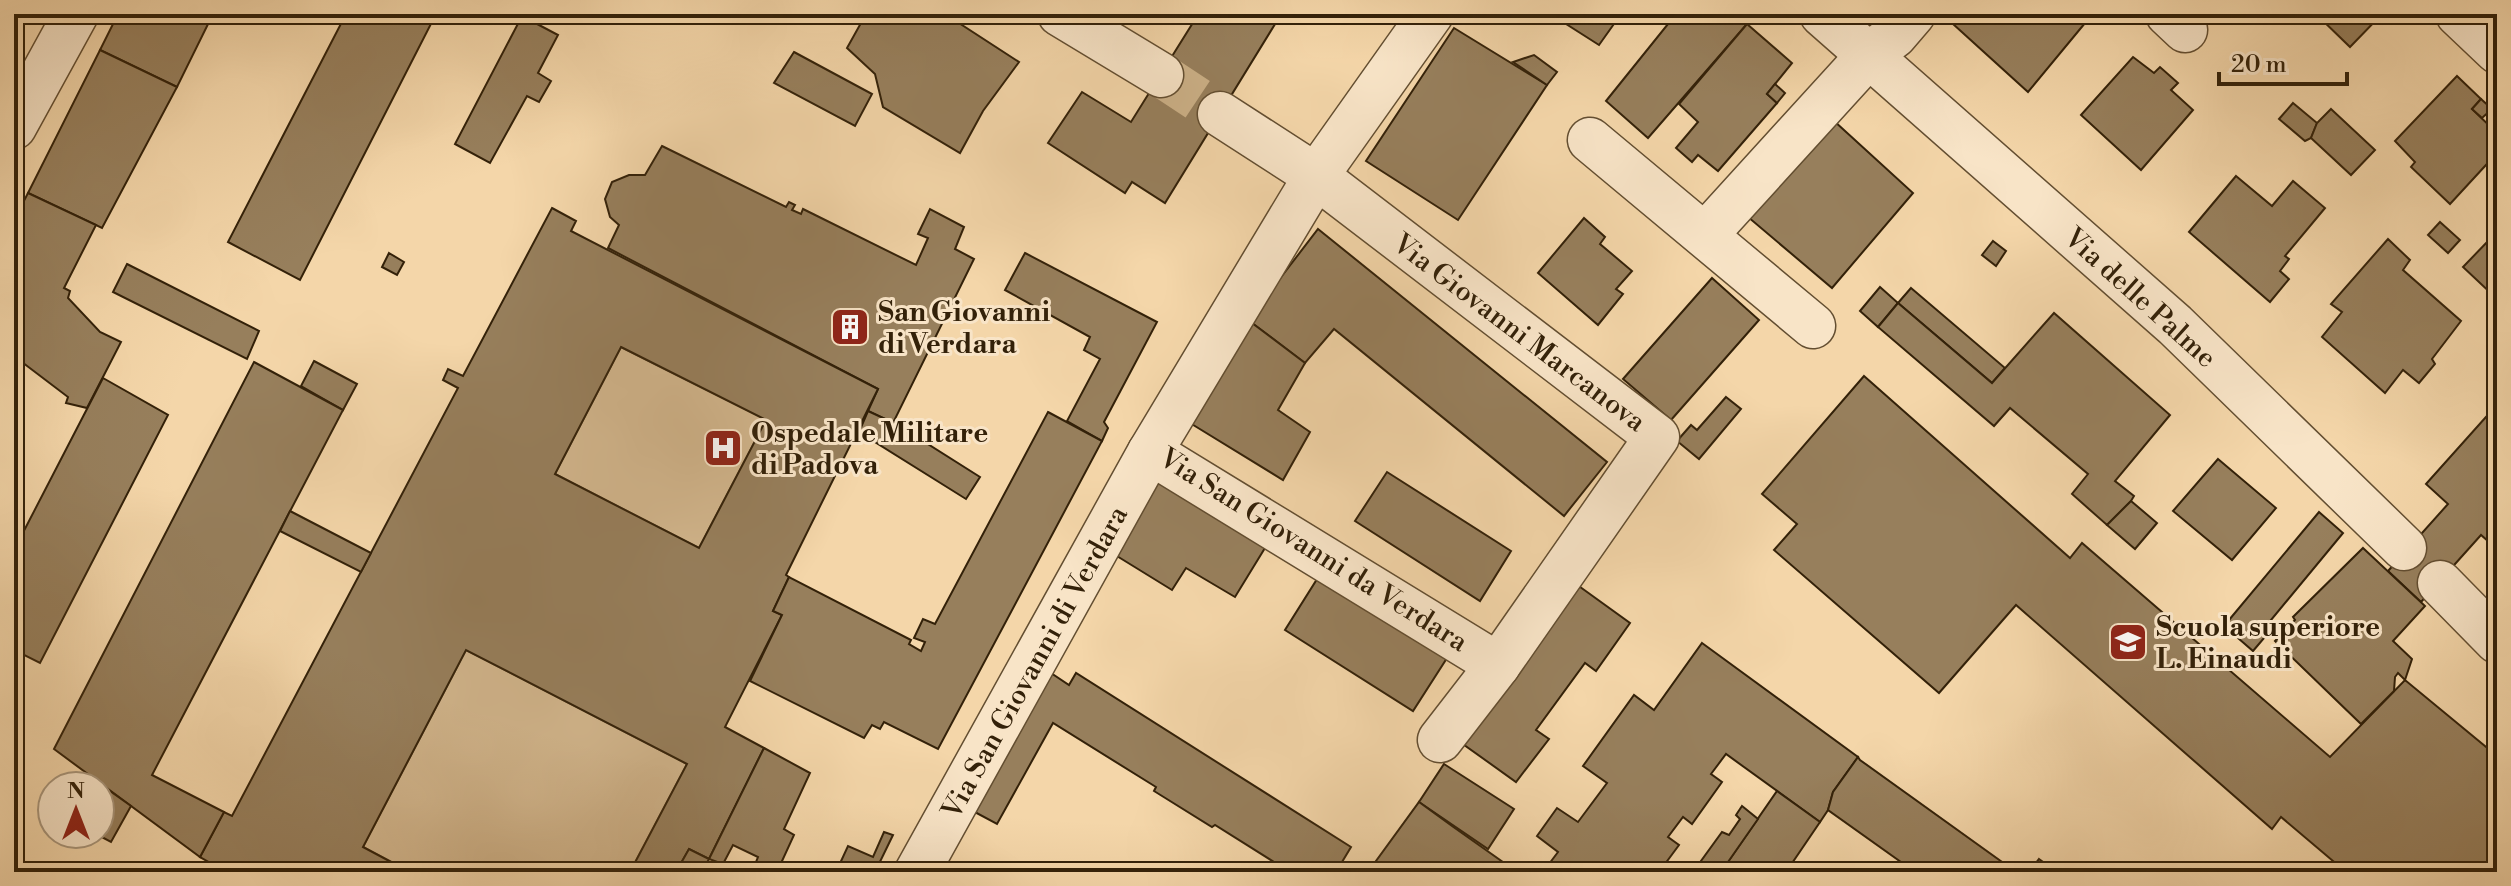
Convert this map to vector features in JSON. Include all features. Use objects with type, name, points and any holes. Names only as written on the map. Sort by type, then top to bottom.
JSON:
[{"type":"street","points":[[14,127],[76,14]]},
{"type":"street","points":[[1060,14],[1161,75]]},
{"type":"street","points":[[1220,114],[1316,176],[1431,14]]},
{"type":"street","name":"Via delle Palme","points":[[1822,14],[2175,325],[2404,548]]},
{"type":"street","points":[[1706,234],[1869,55],[1895,35],[1913,14]]},
{"type":"street","points":[[2458,14],[2497,51]]},
{"type":"street","points":[[1590,140],[1813,326]]},
{"type":"street","name":"Via San Giovanni da Verdara","points":[[1316,176],[1150,452],[1498,665]]},
{"type":"street","name":"Via Giovanni Marcanova","points":[[1316,176],[1657,437],[1498,665],[1440,740]]},
{"type":"street","name":"Via San Giovanni di Verdara","points":[[917,872],[1150,452]]},
{"type":"street","points":[[2452,595],[2497,641]]},
{"type":"shaded area","points":[[621,347],[766,420],[699,548],[555,474]]},
{"type":"shaded area","points":[[466,650],[687,764],[630,872],[410,872],[363,847]]},
{"type":"building","points":[[118,14],[213,14],[177,87],[100,50]]},
{"type":"building","points":[[346,14],[436,14],[300,280],[228,242]]},
{"type":"building","points":[[866,14],[945,14],[1019,62],[983,111],[960,153],[883,107],[875,74],[847,48]]},
{"type":"building","points":[[1183,14],[1280,16],[1165,203],[1132,182],[1125,193],[1048,143],[1082,92],[1131,122],[1194,21]]},
{"type":"building","points":[[1569,14],[1621,14],[1599,45],[1563,22]]},
{"type":"building","points":[[1676,14],[1736,14],[1747,24],[1648,138],[1606,101]]},
{"type":"building","points":[[1942,14],[2101,14],[2095,21],[2090,17],[2028,92]]},
{"type":"building","points":[[2316,14],[2382,14],[2350,47]]},
{"type":"building","points":[[522,16],[558,35],[538,73],[551,81],[539,102],[527,96],[490,163],[455,144]]},
{"type":"building","points":[[1747,24],[1792,63],[1767,94],[1777,103],[1718,171],[1698,155],[1692,162],[1676,148],[1698,122],[1679,104]]},
{"type":"building","points":[[1454,28],[1547,85],[1458,220],[1366,161]]},
{"type":"building","points":[[100,50],[177,87],[102,228],[28,193]]},
{"type":"building","points":[[794,52],[872,94],[855,126],[774,83]]},
{"type":"building","points":[[1534,55],[1557,72],[1547,85],[1513,62]]},
{"type":"building","points":[[2133,57],[2154,73],[2160,67],[2178,83],[2171,90],[2193,110],[2141,170],[2081,115]]},
{"type":"building","points":[[2457,76],[2481,99],[2472,109],[2497,133],[2497,153],[2450,204],[2411,167],[2415,162],[2395,141]]},
{"type":"building","points":[[1775,84],[1785,93],[1777,103],[1767,94]]},
{"type":"building","points":[[2481,99],[2492,109],[2482,118],[2472,109]]},
{"type":"building","points":[[2293,103],[2317,123],[2311,138],[2305,141],[2279,119]]},
{"type":"building","points":[[2331,109],[2375,150],[2351,175],[2311,138],[2317,123]]},
{"type":"building","points":[[1833,120],[1913,193],[1832,288],[1748,217]]},
{"type":"building","name":"San Giovanni di Verdara","points":[[662,146],[786,207],[789,202],[795,205],[792,210],[801,214],[803,209],[916,265],[928,238],[918,234],[930,209],[964,227],[955,249],[974,259],[893,423],[868,411],[878,389],[608,248],[619,225],[610,217],[605,199],[612,182],[629,175],[645,175]]},
{"type":"building","points":[[2236,176],[2272,206],[2293,181],[2325,208],[2285,256],[2289,259],[2280,271],[2289,279],[2270,302],[2189,232]]},
{"type":"building","points":[[28,193],[96,225],[64,288],[70,291],[68,298],[100,332],[121,342],[87,408],[66,403],[68,397],[14,356],[14,220]]},
{"type":"building","points":[[552,208],[576,221],[571,231],[878,389],[786,575],[789,577],[773,611],[782,615],[725,727],[764,748],[709,859],[689,849],[676,872],[630,872],[687,764],[466,650],[363,847],[410,872],[219,872],[221,869],[200,857],[224,812],[232,816],[458,388],[443,380],[448,369],[463,376]],"holes":[[[621,347],[766,420],[699,548],[555,474]]]},
{"type":"building","points":[[1584,218],[1605,237],[1600,244],[1632,271],[1616,289],[1623,294],[1598,325],[1538,273]]},
{"type":"building","points":[[2440,222],[2460,240],[2448,253],[2428,235]]},
{"type":"building","points":[[1318,229],[1607,462],[1564,516],[1334,329],[1305,363],[1248,320]]},
{"type":"building","points":[[2388,239],[2410,260],[2403,270],[2461,321],[2432,359],[2435,364],[2419,383],[2403,370],[2385,393],[2322,337],[2342,312],[2331,304]]},
{"type":"building","points":[[2490,239],[2497,246],[2497,299],[2463,267]]},
{"type":"building","points":[[1993,241],[2006,251],[1996,266],[1982,255]]},
{"type":"building","points":[[389,253],[404,262],[397,275],[382,267]]},
{"type":"building","points":[[1025,253],[1157,322],[1104,422],[1108,428],[1102,441],[1067,421],[1100,359],[1084,350],[1090,337],[1005,290]]},
{"type":"building","points":[[127,264],[259,331],[247,359],[113,292]]},
{"type":"building","points":[[1712,278],[1759,320],[1671,420],[1623,379]]},
{"type":"building","points":[[1880,287],[1898,303],[1878,327],[1860,311]]},
{"type":"building","points":[[1911,288],[2005,368],[1992,383],[1898,303]]},
{"type":"building","points":[[1898,303],[1992,383],[2054,313],[2170,415],[2115,481],[2134,496],[2131,501],[2107,525],[2072,494],[2088,474],[2010,408],[1994,426],[1878,327]]},
{"type":"building","points":[[1248,320],[1305,363],[1278,410],[1310,432],[1283,480],[1190,423]]},
{"type":"building","points":[[314,361],[357,384],[343,410],[301,386]]},
{"type":"building","points":[[254,362],[343,410],[152,775],[224,812],[200,857],[116,795],[116,770],[82,770],[54,749]]},
{"type":"building","name":"Scuola superiore L. Einaudi","points":[[1864,376],[2070,558],[2082,543],[2330,757],[2405,680],[2497,756],[2497,872],[2346,872],[2281,817],[2272,829],[2016,605],[1939,693],[1774,550],[1797,524],[1762,494]]},
{"type":"building","points":[[103,378],[168,415],[40,663],[14,650],[14,550]]},
{"type":"building","points":[[1726,397],[1741,409],[1699,459],[1677,441],[1691,425],[1697,430]]},
{"type":"building","points":[[2494,408],[2497,411],[2497,549],[2481,535],[2421,602],[2388,571],[2448,504],[2426,484]]},
{"type":"building","points":[[868,411],[896,424],[980,477],[966,499],[859,432]]},
{"type":"building","points":[[1048,412],[1102,441],[938,749],[884,722],[880,729],[872,725],[864,738],[750,681],[782,615],[773,611],[789,577],[911,640],[909,644],[921,651],[925,642],[914,638],[923,619],[935,624]]},
{"type":"building","points":[[2218,459],[2276,508],[2232,560],[2173,511]]},
{"type":"building","points":[[1387,472],[1511,551],[1480,601],[1355,521]]},
{"type":"building","points":[[1160,475],[1268,543],[1235,597],[1186,568],[1172,590],[1112,553]]},
{"type":"building","points":[[2131,501],[2157,523],[2135,549],[2107,525]]},
{"type":"building","points":[[290,511],[371,553],[361,572],[280,531]]},
{"type":"building","points":[[2319,512],[2343,533],[2266,626],[2270,631],[2253,651],[2224,626]]},
{"type":"building","points":[[2363,548],[2425,606],[2393,641],[2412,659],[2405,680],[2398,673],[2394,691],[2361,724],[2275,641],[2295,620],[2293,617]]},
{"type":"building","points":[[1319,576],[1447,658],[1413,711],[1285,630]]},
{"type":"building","points":[[1576,584],[1630,623],[1596,671],[1585,663],[1536,730],[1549,739],[1516,782],[1460,742]]},
{"type":"building","points":[[1702,643],[1858,757],[1833,792],[1828,810],[1820,822],[1726,754],[1711,774],[1722,782],[1692,824],[1683,817],[1668,837],[1679,845],[1659,872],[1543,872],[1558,852],[1537,836],[1557,808],[1578,822],[1607,783],[1583,766],[1634,695],[1654,710]]},
{"type":"building","points":[[1048,671],[1069,685],[1076,673],[1351,847],[1336,872],[1290,872],[1154,791],[1156,787],[1053,723],[997,824],[971,810]]},
{"type":"building","points":[[764,748],[810,773],[784,829],[794,835],[777,872],[752,872],[758,857],[733,845],[723,864],[709,859]]},
{"type":"building","points":[[1858,757],[2016,872],[1915,872],[1828,810],[1833,792]]},
{"type":"building","points":[[1444,764],[1514,809],[1488,849],[1419,802]]},
{"type":"building","points":[[1777,791],[1820,822],[1786,872],[1721,872]]},
{"type":"building","points":[[116,795],[131,806],[116,833]]},
{"type":"building","points":[[1419,802],[1452,826],[1517,872],[1368,872]]},
{"type":"building","points":[[1742,806],[1758,819],[1721,872],[1693,872],[1722,832],[1729,835],[1740,819],[1736,815]]},
{"type":"building","points":[[884,832],[893,835],[875,872],[836,872],[848,846],[873,857]]},
{"type":"building","points":[[689,849],[709,859],[702,872],[676,872]]},
{"type":"building","points":[[2039,859],[2057,872],[2029,872]]},
{"type":"tunnel","points":[[1161,75],[1220,114]]},
{"type":"place","name":"San Giovanni di Verdara","points":[[850,327]]},
{"type":"place","name":"Ospedale Militare di Padova","points":[[723,448]]},
{"type":"place","name":"Scuola superiore L. Einaudi","points":[[2128,642]]}]
